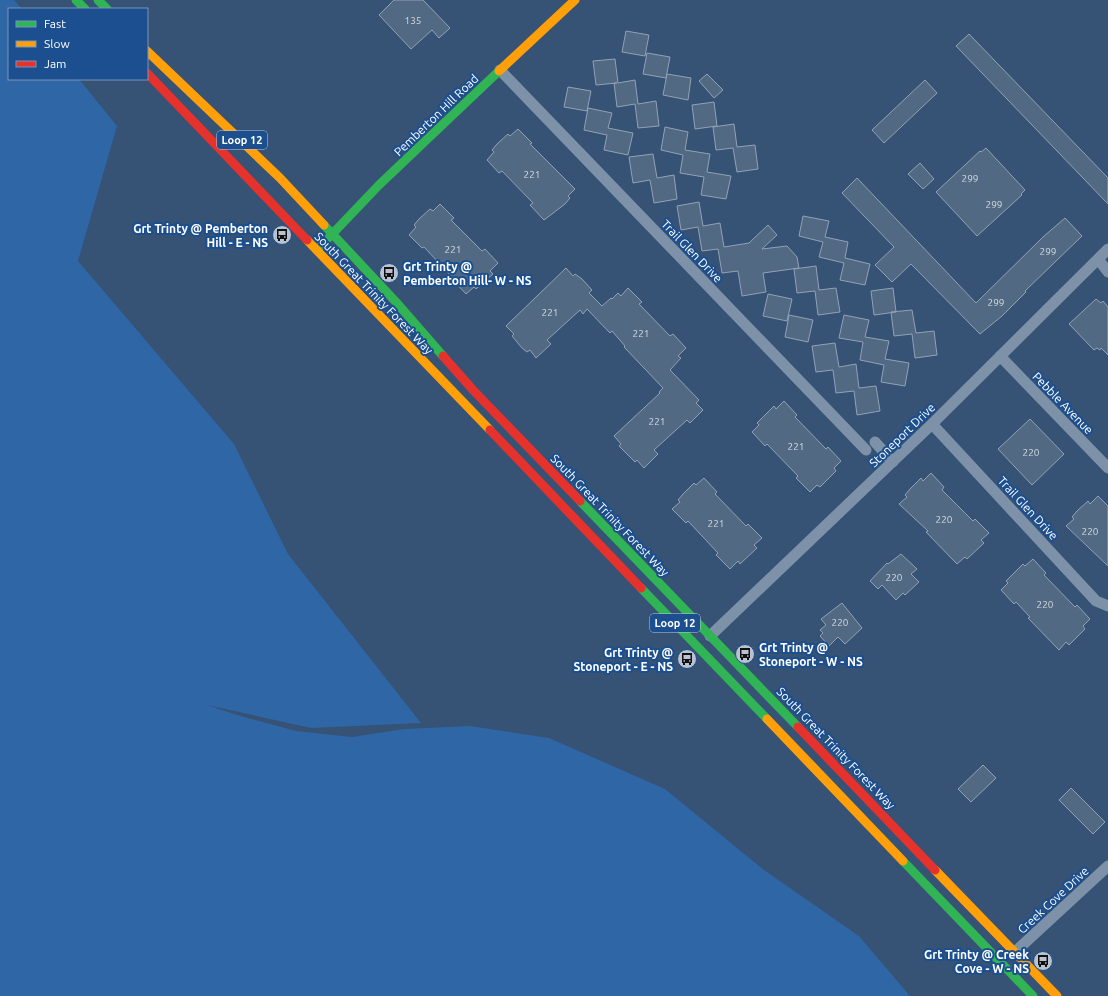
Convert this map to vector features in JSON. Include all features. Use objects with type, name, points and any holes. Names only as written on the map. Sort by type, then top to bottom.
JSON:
[{"type":"main road","points":[[76,0],[84,8]]},
{"type":"main road","points":[[98,0],[106,8]]},
{"type":"main road","name":"Pemberton Hill Road","points":[[317,250],[332,233],[500,70],[576,0]]},
{"type":"main road","name":"South Great Trinity Forest Way","points":[[148,52],[280,178],[396,302],[473,390],[1057,996]]},
{"type":"main road","name":"South Great Trinity Forest Way","points":[[148,75],[1033,996]]},
{"type":"street","name":"Trail Glen Drive","points":[[500,70],[866,450]]},
{"type":"street","name":"Stoneport Drive","points":[[710,636],[893,462],[1108,249]]},
{"type":"street","points":[[1098,259],[1108,272]]},
{"type":"street","name":"Pebble Avenue","points":[[1000,356],[1108,468]]},
{"type":"street","name":"Trail Glen Drive","points":[[932,424],[1096,601],[1108,606]]},
{"type":"street","points":[[875,442],[893,462]]},
{"type":"street","name":"Creek Cove Drive","points":[[1015,952],[1108,866]]},
{"type":"shaded area","points":[[0,0],[14,0],[21,8],[8,8],[8,80],[80,80],[117,126],[78,261],[234,444],[288,554],[421,723],[311,728],[207,705],[296,731],[352,737],[404,729],[470,726],[549,738],[665,789],[764,870],[859,936],[910,996],[0,996]]},
{"type":"building","points":[[394,0],[423,0],[450,28],[439,38],[432,30],[411,49],[379,15]]},
{"type":"building","points":[[626,31],[649,35],[645,56],[622,52]]},
{"type":"building","points":[[969,34],[1108,178],[1108,204],[956,46]]},
{"type":"building","points":[[647,53],[670,57],[666,78],[643,74]]},
{"type":"building","points":[[615,59],[618,83],[635,80],[638,104],[656,101],[659,126],[638,128],[635,104],[617,107],[614,83],[596,85],[593,61]]},
{"type":"building","points":[[667,74],[691,78],[688,100],[663,95]]},
{"type":"building","points":[[707,74],[723,90],[714,98],[699,81]]},
{"type":"building","points":[[925,80],[937,93],[884,143],[872,130]]},
{"type":"building","points":[[568,87],[591,91],[587,111],[564,107]]},
{"type":"building","points":[[714,102],[717,126],[695,129],[692,105]]},
{"type":"building","points":[[588,108],[612,113],[608,128],[633,133],[628,155],[604,150],[607,135],[584,130]]},
{"type":"building","points":[[734,124],[737,147],[755,145],[758,169],[737,172],[733,148],[716,150],[713,127]]},
{"type":"building","points":[[665,127],[688,132],[685,150],[710,154],[707,172],[731,176],[726,199],[701,195],[704,177],[680,173],[683,155],[661,150]]},
{"type":"building","points":[[518,129],[532,143],[530,144],[575,189],[568,196],[570,198],[565,204],[544,220],[530,205],[533,203],[502,171],[499,173],[487,160],[494,152],[492,150],[497,144],[508,134],[510,136]]},
{"type":"building","points":[[986,148],[1025,190],[1021,194],[1022,195],[977,236],[936,192],[980,151],[981,152]]},
{"type":"building","points":[[653,154],[657,178],[674,175],[677,199],[654,203],[650,180],[633,183],[629,157]]},
{"type":"building","points":[[920,163],[934,179],[923,189],[908,174]]},
{"type":"building","points":[[857,178],[976,303],[1043,237],[1065,218],[1082,236],[1025,291],[1026,292],[1002,316],[980,334],[911,264],[892,282],[875,265],[894,247],[842,193]]},
{"type":"building","points":[[699,202],[703,226],[720,223],[724,247],[749,243],[768,225],[777,235],[762,249],[787,246],[797,257],[799,268],[763,273],[766,292],[742,296],[738,271],[722,273],[718,249],[702,251],[698,227],[681,230],[677,206]]},
{"type":"building","points":[[440,204],[454,218],[451,220],[482,251],[485,249],[498,263],[490,271],[493,274],[476,289],[474,287],[466,294],[424,247],[422,248],[409,235],[416,227],[414,225],[419,219],[430,209],[433,211]]},
{"type":"building","points":[[803,216],[829,221],[825,237],[848,242],[845,258],[870,264],[865,285],[840,280],[844,263],[819,257],[823,242],[799,236]]},
{"type":"building","points":[[816,266],[819,290],[836,288],[840,312],[818,315],[815,291],[797,293],[794,269]]},
{"type":"building","points":[[566,268],[573,276],[575,274],[582,279],[592,290],[589,293],[602,306],[618,293],[621,296],[628,288],[642,302],[639,304],[670,336],[673,334],[686,348],[678,356],[681,358],[670,370],[699,400],[696,403],[703,410],[690,423],[687,420],[654,450],[658,454],[644,468],[637,460],[635,462],[619,446],[621,444],[614,436],[660,393],[659,392],[663,388],[624,347],[625,346],[612,331],[610,333],[587,309],[583,314],[580,310],[547,340],[551,344],[536,358],[530,350],[527,352],[522,348],[512,336],[514,334],[506,326]]},
{"type":"building","points":[[893,288],[896,312],[874,315],[871,291]]},
{"type":"building","points":[[768,294],[792,299],[787,321],[763,316]]},
{"type":"building","points":[[1096,299],[1101,303],[1103,301],[1108,307],[1108,355],[1101,348],[1100,350],[1097,348],[1094,350],[1069,324]]},
{"type":"building","points":[[912,310],[916,333],[934,331],[937,355],[915,358],[912,334],[894,336],[891,312]]},
{"type":"building","points":[[789,315],[813,320],[808,342],[785,337]]},
{"type":"building","points":[[844,315],[869,320],[865,337],[889,341],[885,359],[909,363],[905,386],[881,382],[884,365],[860,360],[863,342],[839,338]]},
{"type":"building","points":[[835,343],[839,367],[856,364],[859,388],[876,386],[880,411],[857,415],[854,391],[836,393],[833,370],[816,372],[812,346]]},
{"type":"building","points":[[784,401],[797,415],[795,417],[826,449],[828,447],[841,461],[834,468],[836,471],[820,487],[817,485],[810,492],[796,478],[798,476],[767,444],[765,446],[752,432],[759,425],[757,423],[774,406],[776,409]]},
{"type":"building","points":[[1030,419],[1064,454],[1032,485],[998,449]]},
{"type":"building","points":[[931,473],[944,487],[942,490],[973,521],[975,519],[989,533],[981,540],[984,543],[967,559],[965,557],[957,564],[926,532],[928,531],[899,504],[907,497],[905,495],[921,478],[923,481]]},
{"type":"building","points":[[704,478],[717,492],[715,494],[746,526],[748,524],[762,538],[754,545],[757,548],[740,564],[738,561],[730,569],[716,555],[718,553],[688,521],[686,523],[672,509],[680,502],[678,500],[694,483],[696,485]]},
{"type":"building","points":[[1098,496],[1108,506],[1108,566],[1066,526],[1074,519],[1072,517],[1077,511],[1088,501],[1090,504]]},
{"type":"building","points":[[901,554],[917,569],[911,574],[919,582],[905,595],[903,593],[896,600],[882,585],[878,589],[870,581],[887,563],[888,564]]},
{"type":"building","points":[[1033,559],[1046,573],[1044,575],[1075,607],[1077,605],[1090,619],[1083,626],[1085,629],[1069,645],[1066,642],[1059,650],[1028,618],[1030,617],[1016,602],[1014,604],[1001,590],[1008,583],[1006,581],[1023,564],[1025,566]]},
{"type":"building","points":[[842,603],[862,628],[845,644],[838,637],[829,646],[820,636],[823,633],[820,630],[826,625],[821,619]]},
{"type":"building","points":[[983,765],[996,778],[971,802],[958,789]]},
{"type":"building","points":[[1071,788],[1105,822],[1093,834],[1059,800]]},
{"type":"traffic: fast","points":[[76,0],[84,8]]},
{"type":"traffic: fast","points":[[98,0],[106,8]]},
{"type":"traffic: fast","points":[[317,250],[379,185],[499,71]]},
{"type":"traffic: fast","points":[[324,225],[396,302],[443,356]]},
{"type":"traffic: fast","points":[[580,501],[798,727]]},
{"type":"traffic: fast","points":[[641,588],[767,719]]},
{"type":"traffic: fast","points":[[903,861],[1033,996]]},
{"type":"traffic: slow","points":[[499,71],[575,0]]},
{"type":"traffic: slow","points":[[148,52],[280,178],[324,225]]},
{"type":"traffic: slow","points":[[307,240],[490,430]]},
{"type":"traffic: slow","points":[[767,719],[903,861]]},
{"type":"traffic: slow","points":[[935,870],[1057,996]]},
{"type":"traffic: jam","points":[[148,74],[307,240]]},
{"type":"traffic: jam","points":[[443,356],[473,390],[580,501]]},
{"type":"traffic: jam","points":[[490,430],[641,588]]},
{"type":"traffic: jam","points":[[798,727],[935,870]]},
{"type":"place","name":"Grt Trinty @ Pemberton Hill - E - NS","points":[[282,235]]},
{"type":"place","name":"Grt Trinty @ Pemberton Hill- W - NS","points":[[389,273]]},
{"type":"place","name":"Grt Trinty @ Stoneport - W - NS","points":[[745,654]]},
{"type":"place","name":"Grt Trinty @ Stoneport - E - NS","points":[[687,659]]},
{"type":"place","name":"Grt Trinty @ Creek Cove - W - NS","points":[[1043,961]]}]
